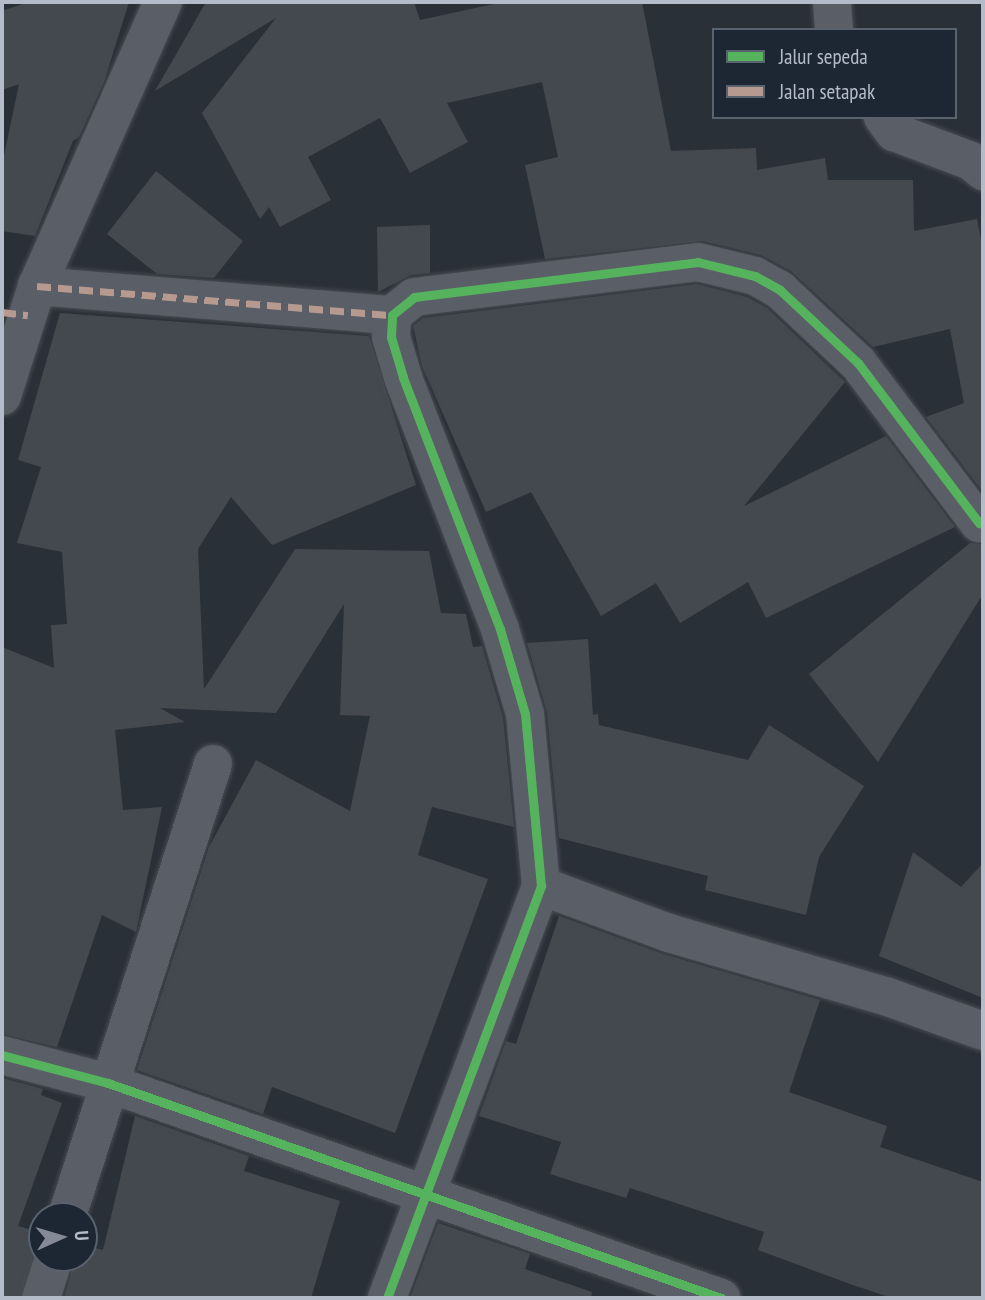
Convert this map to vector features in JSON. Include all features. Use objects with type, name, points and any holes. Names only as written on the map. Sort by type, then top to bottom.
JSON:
[{"type":"street","points":[[2,397],[22,304],[163,2]]},
{"type":"street","points":[[832,2],[834,28]]},
{"type":"street","points":[[884,119],[894,132],[971,161],[983,171]]},
{"type":"street","points":[[22,304],[392,315],[414,297],[698,262],[755,276],[780,290],[858,363],[979,523]]},
{"type":"street","points":[[387,1298],[541,886],[524,714],[500,629],[403,377],[391,337],[392,315]]},
{"type":"street","points":[[71,1202],[213,764]]},
{"type":"street","points":[[541,886],[669,933],[888,997],[983,1031]]},
{"type":"street","points":[[2,1055],[108,1083],[426,1198],[721,1298]]},
{"type":"street","points":[[41,1298],[49,1272]]},
{"type":"building","points":[[28,2],[129,2],[104,82],[79,137],[73,141],[35,236],[2,231],[2,165],[19,84],[2,90],[2,11]]},
{"type":"building","points":[[206,2],[414,2],[420,20],[503,2],[642,2],[671,151],[756,148],[757,170],[825,158],[828,180],[913,180],[914,231],[977,219],[983,250],[983,492],[926,417],[964,403],[950,329],[873,347],[791,271],[761,255],[703,241],[545,259],[525,165],[558,157],[542,82],[447,103],[468,142],[410,173],[380,118],[308,157],[331,200],[280,227],[269,207],[260,219],[202,113],[276,18],[155,91]]},
{"type":"building","points":[[156,171],[243,241],[214,278],[157,274],[107,234]]},
{"type":"building","points":[[430,225],[430,273],[411,275],[378,292],[377,227]]},
{"type":"building","points":[[697,284],[747,297],[767,308],[845,382],[744,506],[886,436],[955,527],[766,618],[748,582],[680,623],[656,583],[601,616],[531,492],[486,512],[422,366],[413,326],[423,318]]},
{"type":"building","points":[[60,313],[369,336],[416,485],[272,545],[231,497],[198,549],[204,689],[295,549],[429,551],[441,613],[466,614],[473,647],[482,646],[503,718],[514,827],[432,807],[418,855],[488,879],[395,1133],[272,1087],[263,1114],[137,1070],[209,847],[256,760],[350,811],[370,716],[340,715],[344,604],[276,713],[160,708],[185,722],[115,730],[123,810],[162,807],[136,932],[102,915],[57,1047],[2,1034],[2,647],[54,668],[51,625],[67,624],[62,552],[17,543],[41,467],[18,460]]},
{"type":"building","points":[[970,543],[983,544],[983,594],[878,762],[809,674]]},
{"type":"building","points":[[588,639],[593,715],[598,714],[599,725],[748,760],[769,725],[864,786],[819,857],[806,915],[705,890],[708,876],[559,838],[547,712],[527,643]]},
{"type":"building","points":[[913,852],[961,887],[983,863],[983,998],[879,956]]},
{"type":"building","points":[[559,916],[663,954],[820,1000],[789,1092],[887,1126],[880,1147],[983,1182],[983,1298],[892,1298],[850,1284],[758,1250],[764,1232],[630,1188],[626,1198],[550,1174],[561,1142],[479,1116],[506,1041],[516,1044]]},
{"type":"building","points":[[2,1078],[43,1089],[41,1095],[62,1103],[18,1226],[28,1229],[29,1272],[20,1298],[2,1298]]},
{"type":"building","points":[[135,1116],[249,1156],[244,1171],[340,1201],[311,1298],[64,1298],[71,1272],[98,1272],[98,1249],[103,1250]]},
{"type":"building","points":[[438,1223],[530,1254],[525,1269],[592,1292],[591,1298],[410,1298]]},
{"type":"marked path","points":[[37,286],[392,315]]},
{"type":"marked path","points":[[2,312],[28,315]]},
{"type":"cycle path","points":[[387,1298],[541,886],[525,714],[500,629],[403,377],[391,337],[392,315],[414,297],[698,262],[755,276],[780,290],[858,363],[979,523]]},
{"type":"cycle path","points":[[2,1055],[108,1083],[721,1298]]}]
